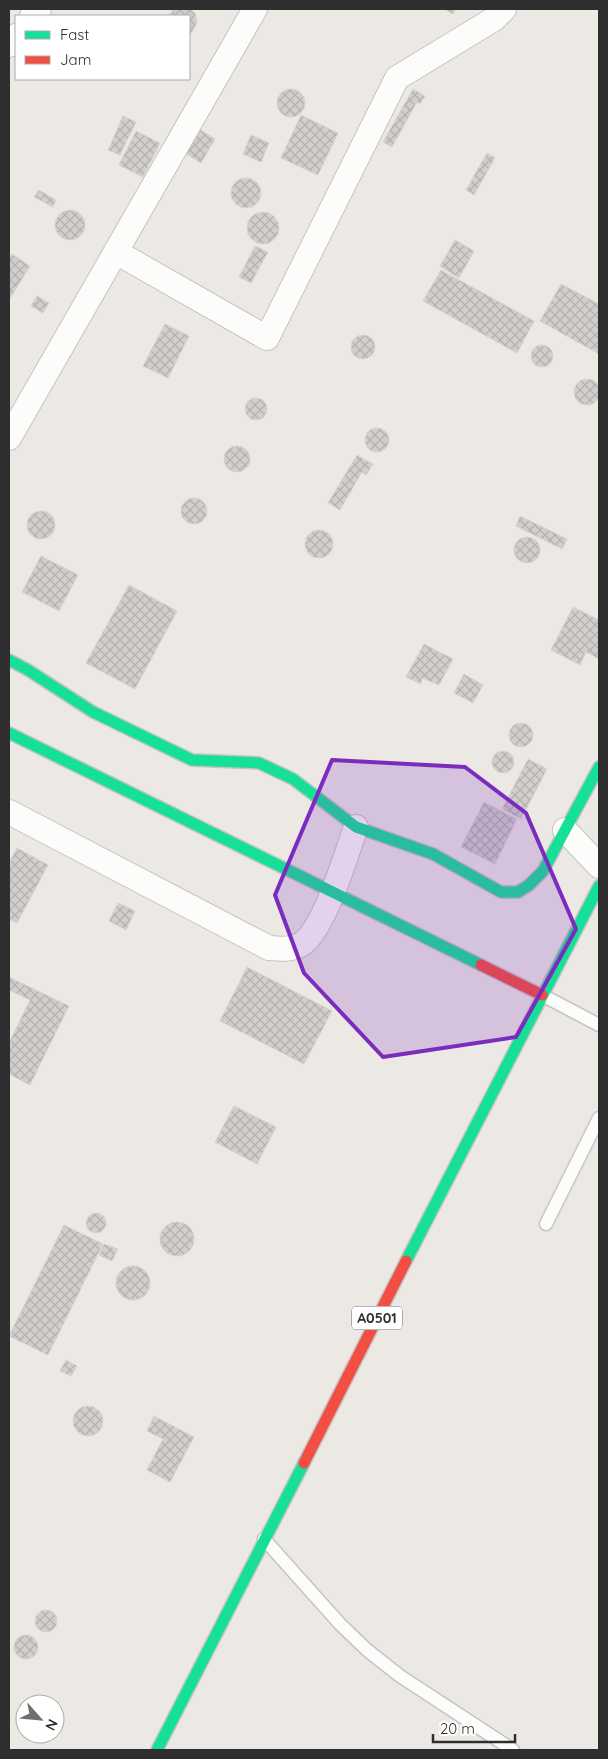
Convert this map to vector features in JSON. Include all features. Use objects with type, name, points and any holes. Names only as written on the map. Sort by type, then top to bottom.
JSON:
[{"type":"main road","points":[[9,660],[93,712],[192,760],[259,763],[293,779],[356,826],[433,854],[501,892],[518,892],[530,885],[543,871],[599,767]]},
{"type":"main road","points":[[9,733],[542,995]]},
{"type":"main road","name":"A0501","points":[[157,1750],[599,886]]},
{"type":"street","points":[[9,438],[255,9]]},
{"type":"street","points":[[116,252],[266,338],[397,78],[494,20],[504,9]]},
{"type":"street","points":[[9,812],[269,948],[286,949],[300,945],[312,934],[332,893],[356,826]]},
{"type":"street","points":[[565,830],[599,866]]},
{"type":"lane","points":[[542,995],[599,1025]]},
{"type":"lane","points":[[546,1224],[599,1118]]},
{"type":"lane","points":[[264,1539],[340,1624],[366,1650],[400,1676],[513,1750]]},
{"type":"highlighted area","points":[[332,760],[465,767],[526,813],[576,929],[516,1037],[383,1057],[304,973],[275,895]]},
{"type":"building","points":[[174,9],[190,9],[195,13],[197,22],[190,34],[190,15],[169,15]]},
{"type":"building","points":[[444,9],[456,9],[453,14]]},
{"type":"building","points":[[291,89],[301,93],[305,103],[301,113],[291,117],[281,113],[277,103],[281,93]]},
{"type":"building","points":[[413,89],[425,96],[420,104],[417,102],[392,147],[383,142]]},
{"type":"building","points":[[301,115],[338,133],[318,175],[281,158]]},
{"type":"building","points":[[123,116],[136,122],[120,155],[108,150]]},
{"type":"building","points":[[199,129],[215,139],[201,163],[185,153]]},
{"type":"building","points":[[136,131],[160,143],[143,177],[119,165]]},
{"type":"building","points":[[251,135],[269,143],[261,162],[243,154]]},
{"type":"building","points":[[487,153],[495,158],[474,195],[466,190]]},
{"type":"building","points":[[246,178],[257,182],[261,193],[257,204],[246,208],[235,204],[231,193],[235,182]]},
{"type":"building","points":[[39,190],[56,200],[53,207],[34,197]]},
{"type":"building","points":[[70,210],[81,214],[85,225],[81,236],[70,240],[59,236],[55,225],[59,214]]},
{"type":"building","points":[[263,212],[269,213],[274,217],[278,222],[278,234],[274,239],[269,243],[263,244],[257,243],[252,239],[248,234],[247,228],[248,222],[252,217],[257,213]]},
{"type":"building","points":[[455,240],[474,251],[459,278],[440,266]]},
{"type":"building","points":[[255,246],[268,252],[251,283],[239,277]]},
{"type":"building","points":[[12,254],[30,266],[9,300],[9,258]]},
{"type":"building","points":[[441,270],[534,321],[517,353],[423,301]]},
{"type":"building","points":[[561,284],[599,304],[599,354],[540,321]]},
{"type":"building","points":[[37,296],[49,303],[43,313],[31,306]]},
{"type":"building","points":[[165,324],[189,336],[168,378],[143,366]]},
{"type":"building","points":[[363,335],[372,338],[375,347],[372,356],[363,359],[354,356],[351,347],[354,338]]},
{"type":"building","points":[[542,345],[552,352],[553,356],[546,366],[542,367],[532,360],[531,356],[538,346]]},
{"type":"building","points":[[587,379],[596,383],[600,392],[596,401],[587,405],[578,401],[574,392],[578,383]]},
{"type":"building","points":[[256,398],[264,401],[267,409],[264,417],[256,420],[248,417],[245,409],[248,401]]},
{"type":"building","points":[[377,428],[382,429],[388,435],[388,445],[382,451],[377,452],[372,451],[366,445],[365,440],[366,435],[372,429]]},
{"type":"building","points":[[237,446],[246,450],[250,459],[246,468],[237,472],[228,468],[224,459],[228,450]]},
{"type":"building","points":[[357,455],[373,464],[366,475],[362,472],[340,510],[328,503]]},
{"type":"building","points":[[194,498],[203,502],[207,511],[203,520],[194,524],[185,520],[181,511],[185,502]]},
{"type":"building","points":[[41,511],[51,515],[55,525],[51,535],[41,539],[31,535],[27,525],[31,515]]},
{"type":"building","points":[[520,516],[567,539],[562,549],[516,526]]},
{"type":"building","points":[[319,530],[329,534],[333,544],[329,554],[319,558],[309,554],[305,544],[309,534]]},
{"type":"building","points":[[527,537],[536,541],[540,550],[536,559],[527,563],[518,559],[514,550],[518,541]]},
{"type":"building","points":[[41,556],[78,575],[59,611],[22,592]]},
{"type":"building","points":[[129,585],[177,611],[135,689],[86,663]]},
{"type":"building","points":[[573,607],[599,620],[599,659],[586,652],[580,665],[551,650]]},
{"type":"building","points":[[424,644],[453,659],[439,685],[422,678],[421,684],[406,677]]},
{"type":"building","points":[[464,674],[483,685],[473,703],[454,693]]},
{"type":"building","points":[[521,723],[526,724],[532,730],[532,740],[526,746],[521,747],[516,746],[510,740],[509,735],[510,730],[516,724]]},
{"type":"building","points":[[503,751],[511,754],[514,762],[511,770],[503,773],[495,770],[492,762],[495,754]]},
{"type":"building","points":[[528,759],[547,769],[521,819],[502,809]]},
{"type":"building","points":[[484,802],[517,819],[495,864],[461,847]]},
{"type":"building","points":[[17,848],[48,865],[17,923],[9,919],[9,863]]},
{"type":"building","points":[[118,903],[135,911],[126,930],[109,921]]},
{"type":"building","points":[[247,967],[332,1011],[304,1064],[220,1021]]},
{"type":"building","points":[[9,977],[69,1006],[30,1085],[9,1074],[9,1043],[30,1000],[9,990]]},
{"type":"building","points":[[234,1106],[276,1127],[257,1164],[215,1142]]},
{"type":"building","points":[[96,1213],[103,1216],[106,1223],[103,1230],[96,1233],[89,1230],[86,1223],[89,1216]]},
{"type":"building","points":[[177,1222],[189,1227],[194,1239],[189,1251],[177,1256],[165,1251],[160,1239],[165,1227]]},
{"type":"building","points":[[64,1225],[103,1244],[48,1355],[9,1336]]},
{"type":"building","points":[[104,1244],[118,1249],[112,1261],[99,1255]]},
{"type":"building","points":[[133,1266],[140,1267],[145,1271],[149,1276],[149,1290],[145,1295],[140,1299],[133,1300],[126,1299],[121,1295],[117,1290],[116,1283],[117,1276],[121,1271],[126,1267]]},
{"type":"building","points":[[66,1360],[77,1366],[71,1376],[60,1371]]},
{"type":"building","points":[[88,1406],[99,1410],[103,1421],[99,1432],[88,1436],[77,1432],[73,1421],[77,1410]]},
{"type":"building","points":[[154,1416],[194,1437],[170,1482],[147,1470],[163,1439],[147,1431]]},
{"type":"building","points":[[42,1610],[50,1610],[57,1617],[57,1625],[50,1632],[42,1632],[35,1625],[35,1617]]},
{"type":"building","points":[[26,1635],[31,1636],[37,1642],[37,1652],[31,1658],[26,1659],[21,1658],[15,1652],[14,1647],[15,1642],[21,1636]]},
{"type":"traffic: fast","points":[[9,660],[93,712],[192,760],[259,763],[293,779],[356,827],[433,854],[501,892],[518,892],[529,885],[543,871],[599,767]]},
{"type":"traffic: fast","points":[[9,733],[481,965]]},
{"type":"traffic: fast","points":[[406,1261],[599,886]]},
{"type":"traffic: fast","points":[[157,1750],[304,1463]]},
{"type":"traffic: jam","points":[[481,965],[542,995]]},
{"type":"traffic: jam","points":[[304,1463],[406,1261]]}]
